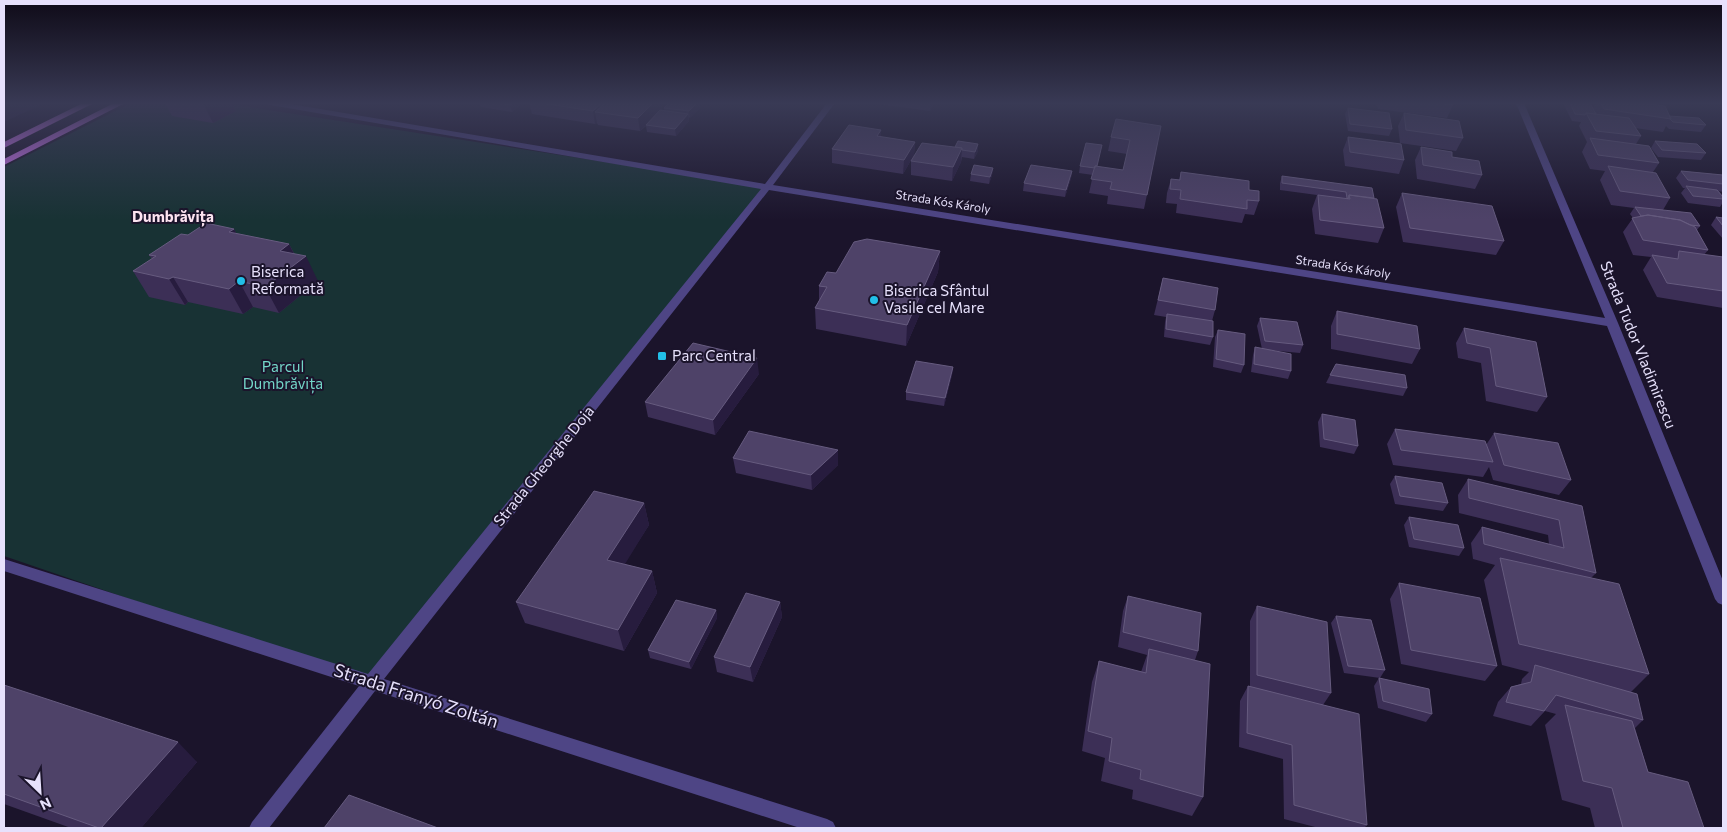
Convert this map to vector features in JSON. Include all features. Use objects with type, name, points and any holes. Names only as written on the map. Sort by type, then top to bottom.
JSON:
[{"type":"main road","points":[[4,162],[44,142]]},
{"type":"street","name":"Strada Kós Károly","points":[[500,142],[767,187],[1612,323]]},
{"type":"street","name":"Strada Gheorghe Doja","points":[[258,828],[801,142]]},
{"type":"street","name":"Strada Tudor Vladimirescu","points":[[1536,142],[1612,323],[1723,599]]},
{"type":"street","name":"Strada Franyó Zoltán","points":[[4,565],[827,828]]},
{"type":"green space","name":"Parcul Dumbrăvița","points":[[54,142],[475,142],[767,187],[372,682],[4,556],[4,167]]},
{"type":"building","points":[[837,142],[915,142],[904,160],[832,149]]},
{"type":"building","points":[[958,142],[978,144],[975,152],[955,147]]},
{"type":"building","points":[[1130,142],[1158,142],[1147,195],[1110,189],[1112,182],[1091,179],[1095,166],[1123,170]]},
{"type":"building","points":[[1349,142],[1401,144],[1404,160],[1350,152]]},
{"type":"building","points":[[1592,142],[1618,142],[1649,146],[1659,163],[1598,155]]},
{"type":"building","points":[[1656,142],[1697,144],[1706,153],[1662,150]]},
{"type":"building","points":[[922,143],[962,148],[953,167],[911,161]]},
{"type":"building","points":[[1086,143],[1102,145],[1095,168],[1080,166]]},
{"type":"building","points":[[1421,147],[1452,152],[1452,157],[1479,161],[1482,175],[1423,165]]},
{"type":"building","points":[[974,165],[993,168],[990,177],[971,174]]},
{"type":"building","points":[[1031,165],[1072,171],[1066,190],[1024,183]]},
{"type":"building","points":[[1608,166],[1656,173],[1670,198],[1620,191]]},
{"type":"building","points":[[1681,171],[1723,175],[1723,184],[1688,180]]},
{"type":"building","points":[[1181,172],[1249,181],[1249,190],[1259,191],[1259,201],[1247,200],[1247,209],[1180,199],[1181,190],[1170,189],[1171,179],[1180,180]]},
{"type":"building","points":[[1282,176],[1372,188],[1374,198],[1349,195],[1348,199],[1346,192],[1282,183]]},
{"type":"building","points":[[1686,186],[1717,190],[1723,199],[1693,196]]},
{"type":"building","points":[[1402,193],[1492,206],[1504,241],[1410,228]]},
{"type":"building","points":[[1318,195],[1350,199],[1349,195],[1377,199],[1384,228],[1320,220]]},
{"type":"building","points":[[1635,207],[1691,213],[1700,226],[1690,225],[1680,220],[1648,215],[1641,216]]},
{"type":"building","points":[[1648,215],[1680,220],[1695,227],[1708,250],[1643,240],[1632,218]]},
{"type":"building","points":[[1716,217],[1723,218],[1723,226]]},
{"type":"building","points":[[206,223],[234,229],[229,232],[289,244],[280,251],[306,256],[265,287],[239,281],[229,289],[133,271],[156,256],[149,255],[181,234],[188,235]]},
{"type":"building","name":"Biserica Sfântul Vasile cel Mare","points":[[867,239],[940,251],[907,325],[815,308],[827,287],[819,286],[827,272],[836,273],[854,242]]},
{"type":"building","points":[[1679,251],[1723,257],[1723,291],[1667,283],[1652,255],[1678,259]]},
{"type":"building","points":[[1163,278],[1218,288],[1215,310],[1158,300]]},
{"type":"building","points":[[1337,311],[1417,326],[1420,349],[1337,334]]},
{"type":"building","points":[[1167,314],[1213,321],[1213,337],[1166,329]]},
{"type":"building","points":[[1260,318],[1297,322],[1303,345],[1265,341]]},
{"type":"building","points":[[1464,328],[1536,342],[1547,397],[1496,386],[1490,348],[1467,343]]},
{"type":"building","points":[[1218,330],[1245,334],[1244,365],[1216,359]]},
{"type":"building","points":[[693,343],[757,358],[713,420],[645,402]]},
{"type":"building","points":[[1255,347],[1291,354],[1291,371],[1254,364]]},
{"type":"building","points":[[916,361],[953,367],[945,398],[906,392]]},
{"type":"building","points":[[1336,364],[1405,375],[1407,388],[1330,375]]},
{"type":"building","points":[[1322,414],[1355,420],[1358,446],[1324,439]]},
{"type":"building","points":[[1395,429],[1485,441],[1493,462],[1401,450]]},
{"type":"building","points":[[749,431],[838,450],[811,475],[733,458]]},
{"type":"building","points":[[1494,433],[1558,443],[1571,480],[1504,465]]},
{"type":"building","points":[[1395,476],[1442,483],[1448,503],[1400,496]]},
{"type":"building","points":[[1468,479],[1582,506],[1596,573],[1484,544],[1482,527],[1564,548],[1559,520],[1469,498]]},
{"type":"building","points":[[594,491],[644,503],[607,560],[652,571],[618,630],[516,602]]},
{"type":"building","points":[[1409,517],[1458,525],[1464,548],[1414,539]]},
{"type":"building","points":[[1500,558],[1619,584],[1649,674],[1519,644]]},
{"type":"building","points":[[1399,583],[1480,598],[1497,666],[1411,650]]},
{"type":"building","points":[[746,593],[780,602],[750,667],[714,657]]},
{"type":"building","points":[[1128,596],[1201,613],[1198,651],[1123,632]]},
{"type":"building","points":[[676,600],[716,610],[689,662],[648,650]]},
{"type":"building","points":[[1257,606],[1327,622],[1331,693],[1257,675]]},
{"type":"building","points":[[1336,616],[1371,620],[1385,670],[1348,666]]},
{"type":"building","points":[[1149,649],[1210,664],[1203,797],[1140,779],[1141,770],[1109,761],[1112,738],[1088,731],[1099,661],[1146,673]]},
{"type":"building","points":[[1535,665],[1637,694],[1643,720],[1556,695],[1544,711],[1506,702],[1511,687],[1531,682]]},
{"type":"building","points":[[1379,678],[1429,689],[1432,714],[1383,701]]},
{"type":"building","points":[[4,685],[178,742],[99,828],[4,794]]},
{"type":"building","points":[[1248,686],[1359,714],[1367,825],[1294,805],[1292,745],[1247,733]]},
{"type":"building","points":[[1565,705],[1632,721],[1648,772],[1688,782],[1704,828],[1623,828],[1612,788],[1583,781]]},
{"type":"building","points":[[349,795],[438,828],[324,828]]},
{"type":"place","name":"Biserica Reformată","points":[[241,281]]},
{"type":"place","name":"Biserica Sfântul Vasile cel Mare","points":[[874,300]]},
{"type":"place","name":"Parc Central","points":[[662,356]]},
{"type":"district","name":"Dumbrăvița","points":[[173,217]]}]
